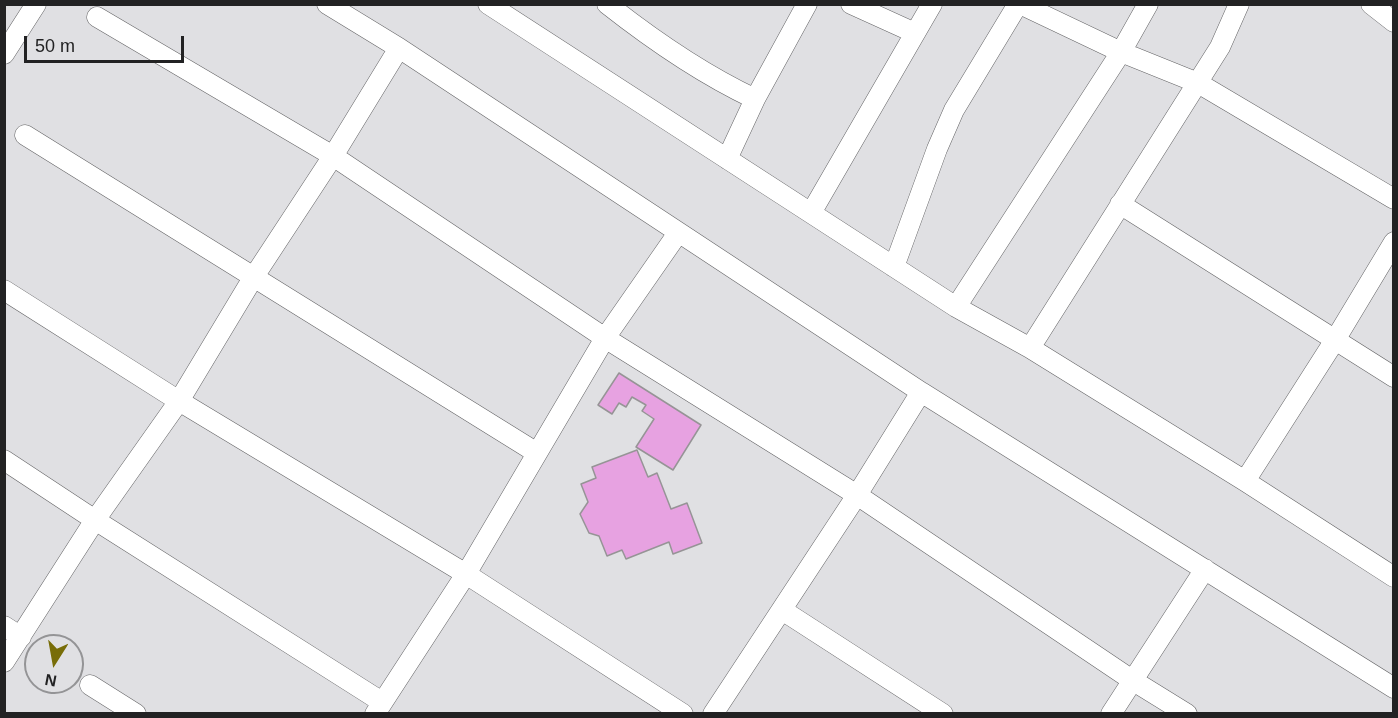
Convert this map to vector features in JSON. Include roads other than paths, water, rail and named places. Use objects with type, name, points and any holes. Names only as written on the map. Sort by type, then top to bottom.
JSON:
[{"type":"street","points":[[4,54],[36,4]]},
{"type":"street","points":[[327,4],[399,48],[921,392],[1394,688]]},
{"type":"street","points":[[488,4],[956,307],[1030,348],[1245,481],[1394,577]]},
{"type":"street","points":[[607,4],[692,65],[725,85],[755,99]]},
{"type":"street","points":[[727,159],[755,99],[807,4]]},
{"type":"street","points":[[850,4],[915,33]]},
{"type":"street","points":[[811,213],[932,4]]},
{"type":"street","points":[[894,267],[937,149],[954,110],[1019,4],[1120,52],[1198,83],[1394,199]]},
{"type":"street","points":[[956,307],[1120,52],[1148,4]]},
{"type":"street","points":[[1030,348],[1220,47],[1239,4]]},
{"type":"street","points":[[1371,4],[1394,22]]},
{"type":"street","points":[[97,17],[333,156],[605,338],[857,495],[1132,680],[1187,714]]},
{"type":"street","points":[[4,662],[13,632],[179,401],[253,278],[333,156],[399,48]]},
{"type":"street","points":[[25,135],[537,453]]},
{"type":"street","points":[[1120,204],[1394,377]]},
{"type":"street","points":[[4,460],[379,708],[466,574],[605,338],[678,232]]},
{"type":"street","points":[[1245,481],[1394,242]]},
{"type":"street","points":[[4,290],[179,401],[466,574],[683,714]]},
{"type":"street","points":[[713,714],[857,495],[921,392]]},
{"type":"street","points":[[1111,714],[1205,569]]},
{"type":"street","points":[[782,610],[943,714]]},
{"type":"street","points":[[90,685],[136,714]]}]
